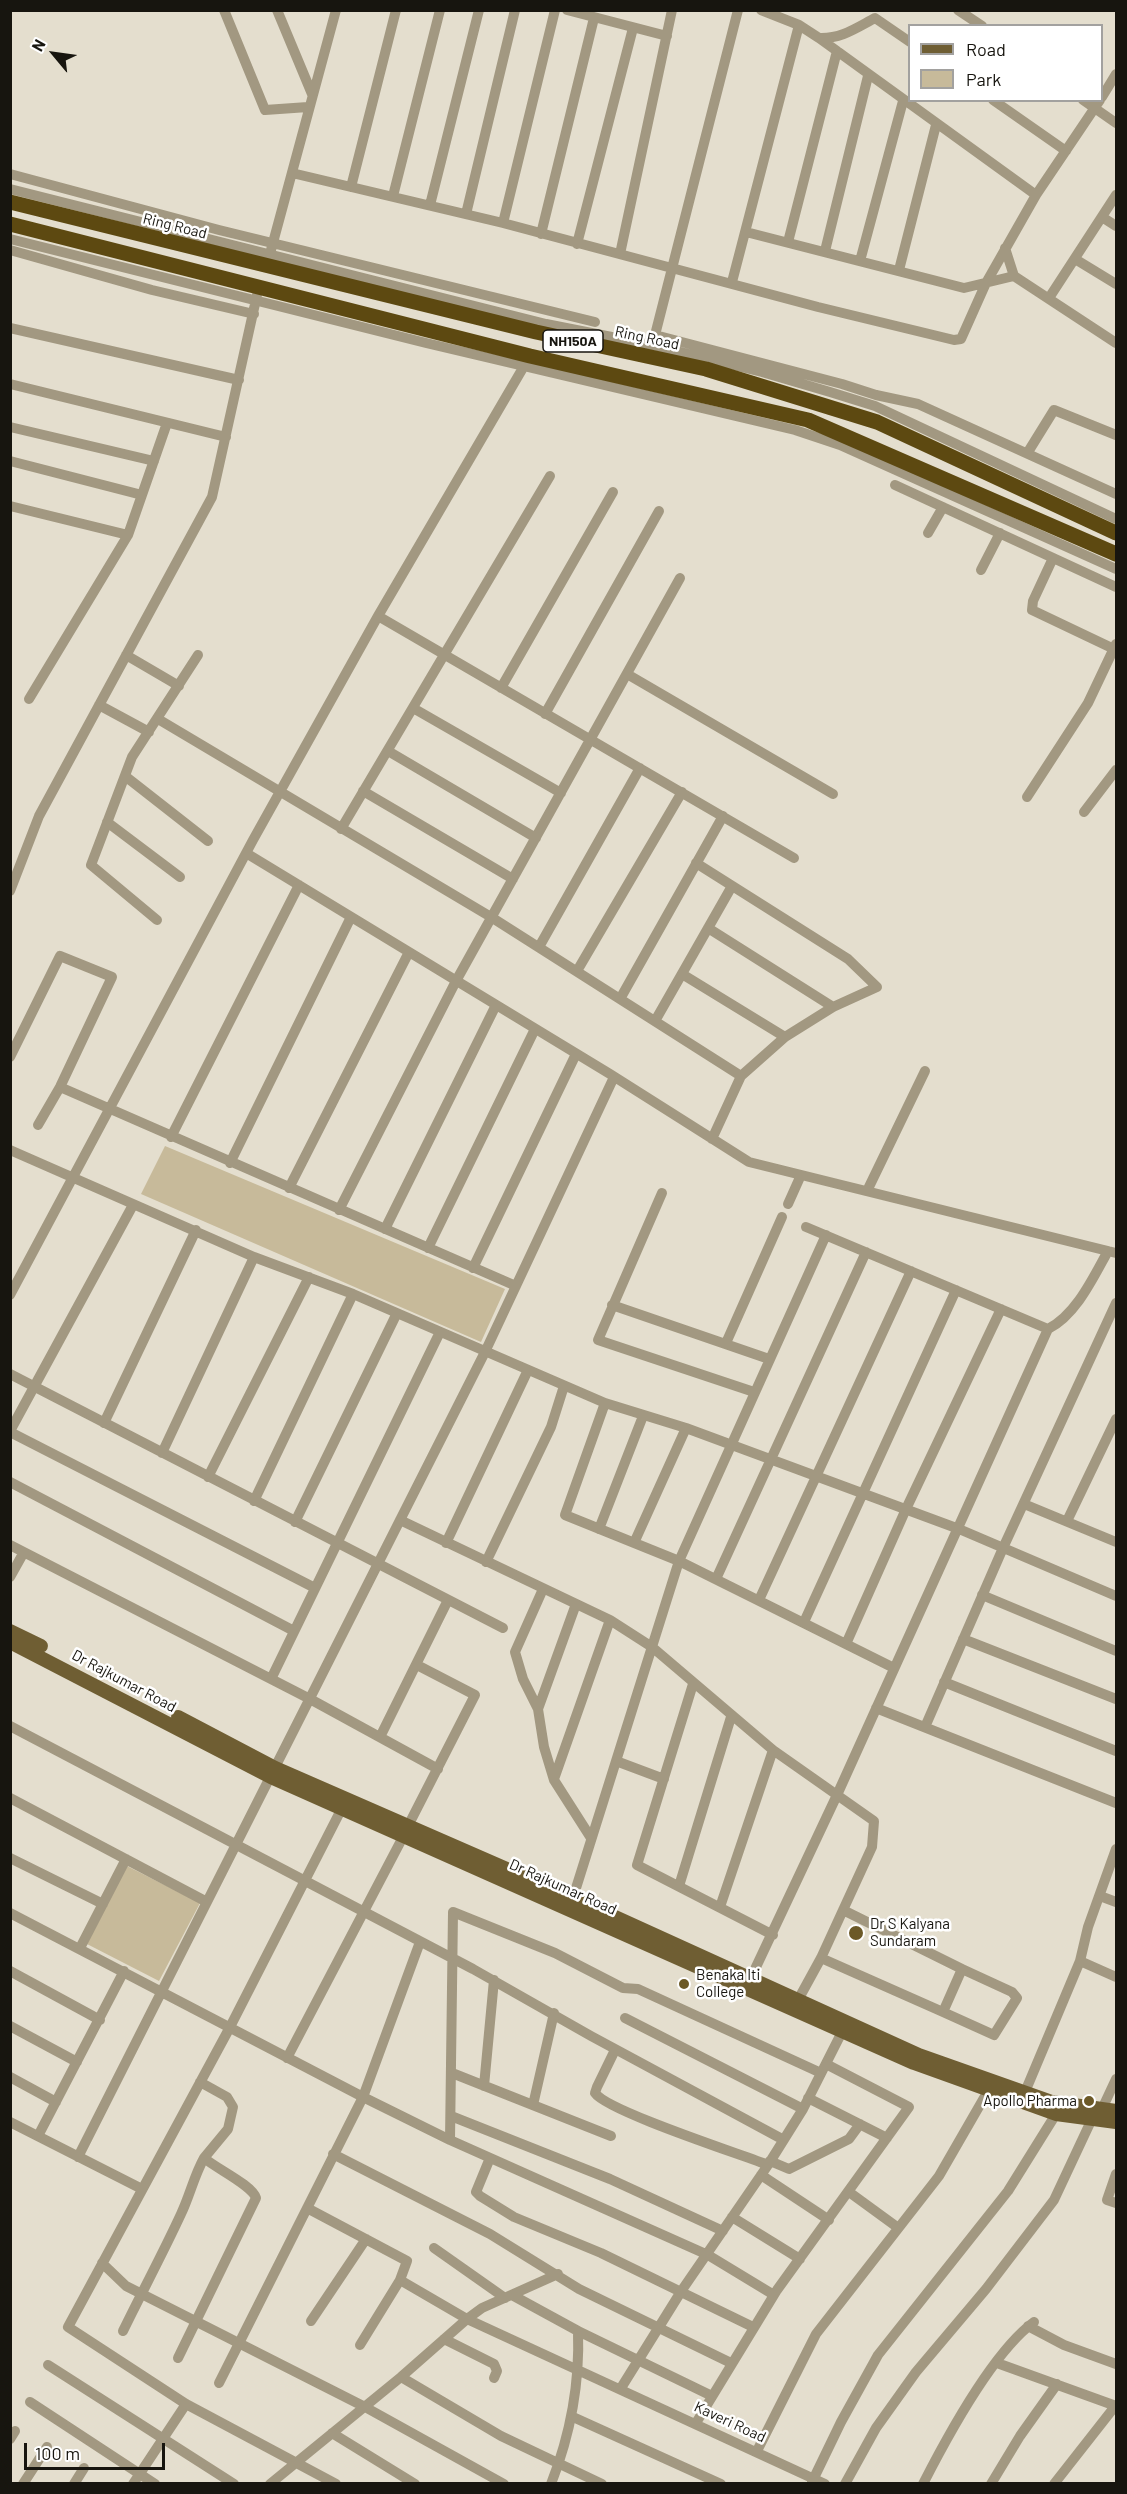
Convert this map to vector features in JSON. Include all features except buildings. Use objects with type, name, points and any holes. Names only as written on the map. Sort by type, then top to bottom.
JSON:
[{"type":"highway","name":"Ring Road","points":[[10,202],[269,255],[536,332],[706,369],[866,418],[1116,533]]},
{"type":"highway","name":"NH150A","points":[[10,224],[257,293],[527,361],[808,420],[1116,554]]},
{"type":"main road","name":"Dr Rajkumar Road","points":[[10,1631],[342,1808],[406,1831]]},
{"type":"main road","name":"Dr Rajkumar Road","points":[[10,1642],[273,1772],[845,2026],[1052,2102],[1116,2111]]},
{"type":"main road","name":"Dr Rajkumar Road","points":[[749,1983],[798,2000],[914,2063],[1056,2114],[1091,2121],[1116,2122]]},
{"type":"street","points":[[224,10],[265,110],[308,107]]},
{"type":"street","points":[[278,10],[312,94]]},
{"type":"street","points":[[269,255],[336,10]]},
{"type":"street","points":[[351,188],[396,10]]},
{"type":"street","points":[[393,196],[440,10]]},
{"type":"street","points":[[430,205],[478,10]]},
{"type":"street","points":[[466,214],[515,10]]},
{"type":"street","points":[[503,223],[555,10]]},
{"type":"street","points":[[567,10],[667,36]]},
{"type":"street","points":[[620,255],[672,10]]},
{"type":"street","points":[[738,10],[674,268],[655,335],[876,395],[918,404],[1028,452],[1116,494]]},
{"type":"street","points":[[761,10],[799,25],[819,38],[868,76],[1036,195]]},
{"type":"street","points":[[958,10],[979,24]]},
{"type":"street","points":[[819,38],[832,39],[846,34],[877,14],[908,41]]},
{"type":"street","points":[[541,234],[594,18]]},
{"type":"street","points":[[732,282],[799,25]]},
{"type":"street","points":[[578,244],[633,27]]},
{"type":"street","points":[[788,242],[837,51]]},
{"type":"street","points":[[1103,94],[1116,74]]},
{"type":"street","points":[[825,251],[868,76]]},
{"type":"street","points":[[860,261],[903,101]]},
{"type":"street","points":[[996,102],[1065,151]]},
{"type":"street","points":[[292,173],[503,223],[732,282],[818,307],[961,339],[986,283],[1005,248],[1036,195],[1098,102],[1116,123]]},
{"type":"street","points":[[899,270],[936,124]]},
{"type":"street","points":[[10,174],[197,223],[219,230],[269,255],[595,322]]},
{"type":"street","points":[[10,189],[546,324],[652,345],[762,372],[874,406],[1116,519]]},
{"type":"street","points":[[1049,298],[1116,195]]},
{"type":"street","points":[[1102,217],[1116,226]]},
{"type":"street","points":[[746,232],[964,288],[1014,276]]},
{"type":"street","points":[[10,239],[257,293],[212,498],[39,816],[10,891]]},
{"type":"street","points":[[1005,248],[1014,276],[1116,343]]},
{"type":"street","points":[[10,250],[152,290],[254,314]]},
{"type":"street","points":[[1075,259],[1116,284]]},
{"type":"street","points":[[10,328],[239,380]]},
{"type":"street","points":[[10,1295],[279,793],[378,616],[527,361],[827,440],[1116,569]]},
{"type":"street","points":[[10,384],[226,437]]},
{"type":"street","points":[[1028,452],[1054,410],[1116,435]]},
{"type":"street","points":[[941,414],[943,437]]},
{"type":"street","points":[[29,699],[128,535],[167,423]]},
{"type":"street","points":[[10,427],[154,461]]},
{"type":"street","points":[[10,461],[142,495]]},
{"type":"street","points":[[341,829],[550,476]]},
{"type":"street","points":[[896,485],[1116,587]]},
{"type":"street","points":[[501,688],[613,492]]},
{"type":"street","points":[[10,506],[128,535]]},
{"type":"street","points":[[928,533],[943,507]]},
{"type":"street","points":[[545,714],[659,511]]},
{"type":"street","points":[[981,570],[1000,533]]},
{"type":"street","points":[[1027,797],[1088,703],[1115,646],[1032,610],[1033,601],[1053,558]]},
{"type":"street","points":[[339,1210],[456,981],[680,578]]},
{"type":"street","points":[[378,616],[794,858]]},
{"type":"street","points":[[126,655],[179,686]]},
{"type":"street","points":[[157,920],[91,865],[132,757],[198,655]]},
{"type":"street","points":[[627,674],[832,794]]},
{"type":"street","points":[[99,705],[149,732]]},
{"type":"street","points":[[413,708],[561,793]]},
{"type":"street","points":[[158,719],[491,917],[741,1076]]},
{"type":"street","points":[[388,751],[536,838]]},
{"type":"street","points":[[539,947],[640,768]]},
{"type":"street","points":[[1084,812],[1116,770]]},
{"type":"street","points":[[125,776],[208,841]]},
{"type":"street","points":[[363,791],[513,879]]},
{"type":"street","points":[[577,971],[682,792]]},
{"type":"street","points":[[620,999],[723,816]]},
{"type":"street","points":[[107,822],[180,877]]},
{"type":"street","points":[[246,853],[750,1162],[1112,1252],[1070,1310],[1057,1324],[1048,1329],[959,1529],[749,1983]]},
{"type":"street","points":[[696,863],[848,959],[877,987],[833,1007],[785,1037],[741,1076],[712,1139]]},
{"type":"street","points":[[171,1137],[299,885]]},
{"type":"street","points":[[655,1021],[732,886]]},
{"type":"street","points":[[230,1162],[351,917]]},
{"type":"street","points":[[708,928],[833,1007]]},
{"type":"street","points":[[289,1188],[409,952]]},
{"type":"street","points":[[10,1057],[60,956],[112,976],[60,1087],[38,1125]]},
{"type":"street","points":[[682,974],[785,1037]]},
{"type":"street","points":[[385,1229],[496,1005]]},
{"type":"street","points":[[428,1248],[535,1029]]},
{"type":"street","points":[[473,1268],[576,1054]]},
{"type":"street","points":[[867,1191],[925,1071]]},
{"type":"street","points":[[78,2157],[484,1352],[614,1077]]},
{"type":"street","points":[[60,1087],[516,1286]]},
{"type":"street","points":[[10,1150],[254,1257],[353,1294],[605,1403],[686,1428],[959,1529],[1116,1596]]},
{"type":"street","points":[[788,1204],[801,1175]]},
{"type":"street","points":[[662,1193],[598,1340],[754,1392]]},
{"type":"street","points":[[133,1205],[10,1432],[315,1587]]},
{"type":"street","points":[[726,1343],[782,1217]]},
{"type":"street","points":[[806,1227],[1048,1329]]},
{"type":"street","points":[[104,1423],[196,1230]]},
{"type":"street","points":[[572,1903],[679,1560],[729,1444],[826,1235]]},
{"type":"street","points":[[716,1579],[866,1252]]},
{"type":"street","points":[[162,1453],[254,1257]]},
{"type":"street","points":[[759,1600],[911,1271]]},
{"type":"street","points":[[208,1477],[309,1277]]},
{"type":"street","points":[[804,1622],[861,1493],[956,1290]]},
{"type":"street","points":[[254,1501],[353,1294]]},
{"type":"street","points":[[925,1727],[1003,1548],[1113,1320],[1116,1303]]},
{"type":"street","points":[[612,1305],[769,1359]]},
{"type":"street","points":[[846,1644],[906,1509],[1001,1309]]},
{"type":"street","points":[[295,1522],[397,1313]]},
{"type":"street","points":[[271,1679],[440,1332]]},
{"type":"street","points":[[446,1543],[528,1370]]},
{"type":"street","points":[[10,1374],[336,1544],[503,1628]]},
{"type":"street","points":[[486,1562],[551,1427],[564,1386]]},
{"type":"street","points":[[605,1403],[566,1515],[679,1560],[894,1668]]},
{"type":"street","points":[[599,1529],[643,1416]]},
{"type":"street","points":[[1067,1521],[1116,1419]]},
{"type":"street","points":[[634,1543],[686,1428]]},
{"type":"street","points":[[10,1482],[294,1631]]},
{"type":"street","points":[[1024,1504],[1115,1538]]},
{"type":"street","points":[[400,1520],[610,1620],[652,1647],[731,1718],[773,1750],[874,1821],[872,1847],[821,1958],[798,2000]]},
{"type":"street","points":[[10,1545],[310,1699],[438,1769]]},
{"type":"street","points":[[10,1577],[24,1552]]},
{"type":"street","points":[[543,1588],[515,1653],[523,1679],[538,1709],[544,1747],[554,1780],[591,1838]]},
{"type":"street","points":[[982,1595],[1116,1651]]},
{"type":"street","points":[[380,1737],[448,1600]]},
{"type":"street","points":[[538,1709],[576,1604]]},
{"type":"street","points":[[554,1780],[610,1620]]},
{"type":"street","points":[[963,1639],[1116,1700]]},
{"type":"street","points":[[287,2058],[475,1695],[417,1665]]},
{"type":"street","points":[[944,1682],[1116,1751]]},
{"type":"street","points":[[693,1684],[637,1865],[773,1935]]},
{"type":"street","points":[[876,1708],[1116,1803]]},
{"type":"street","points":[[679,1886],[731,1718]]},
{"type":"street","points":[[10,1726],[237,1843],[364,1913],[494,1980],[615,2049],[782,2139]]},
{"type":"street","points":[[720,1908],[773,1750]]},
{"type":"street","points":[[616,1761],[663,1779]]},
{"type":"street","points":[[10,1798],[207,1902]]},
{"type":"street","points":[[336,2484],[186,2404],[68,2327],[229,2029],[342,1808]]},
{"type":"street","points":[[1025,2092],[1080,1961],[1088,1927],[1116,1849]]},
{"type":"street","points":[[10,1858],[103,1904]]},
{"type":"street","points":[[80,1948],[126,1859]]},
{"type":"street","points":[[1100,1896],[1116,1902]]},
{"type":"street","points":[[821,1958],[994,2035],[1017,1998],[1012,1992],[843,1910]]},
{"type":"street","points":[[450,2140],[453,1912],[555,1953],[623,1988],[638,1989],[909,2107],[774,2295],[696,2423]]},
{"type":"street","points":[[10,1913],[363,2097],[450,2140],[708,2255],[774,2295]]},
{"type":"street","points":[[219,2383],[363,2097],[420,1942]]},
{"type":"street","points":[[1080,1961],[1116,1977]]},
{"type":"street","points":[[943,2012],[962,1969]]},
{"type":"street","points":[[10,1971],[100,2020]]},
{"type":"street","points":[[38,2136],[124,1971]]},
{"type":"street","points":[[484,2086],[494,1980]]},
{"type":"street","points":[[533,2105],[554,2013]]},
{"type":"street","points":[[625,2018],[803,2109]]},
{"type":"street","points":[[10,2026],[77,2062]]},
{"type":"street","points":[[621,2388],[640,2361],[682,2290],[770,2163],[782,2139],[803,2109],[845,2026]]},
{"type":"street","points":[[615,2049],[597,2087],[598,2097],[626,2111],[789,2169],[849,2139],[860,2124]]},
{"type":"street","points":[[452,2073],[611,2136]]},
{"type":"street","points":[[10,2077],[56,2102]]},
{"type":"street","points":[[1102,2109],[1116,2079]]},
{"type":"street","points":[[123,2331],[191,2194],[195,2174],[204,2158],[228,2128],[233,2107],[227,2097],[200,2082]]},
{"type":"street","points":[[757,2451],[816,2334],[897,2227],[939,2176],[988,2091]]},
{"type":"street","points":[[808,2098],[887,2138]]},
{"type":"street","points":[[813,2481],[841,2422],[878,2355],[1008,2191],[1056,2114]]},
{"type":"street","points":[[451,2116],[610,2179],[723,2231]]},
{"type":"street","points":[[845,2484],[876,2428],[916,2372],[986,2289],[1054,2200],[1091,2121]]},
{"type":"street","points":[[10,2122],[142,2189]]},
{"type":"street","points":[[333,2154],[482,2230],[558,2274],[579,2289],[731,2363]]},
{"type":"street","points":[[178,2358],[256,2198],[248,2186],[223,2173],[204,2158]]},
{"type":"street","points":[[490,2158],[476,2192],[480,2196],[514,2217],[682,2290],[753,2327]]},
{"type":"street","points":[[1116,2174],[1107,2200],[1116,2203]]},
{"type":"street","points":[[761,2175],[829,2220]]},
{"type":"street","points":[[849,2192],[897,2227]]},
{"type":"street","points":[[307,2208],[405,2258],[407,2264],[400,2280],[360,2345]]},
{"type":"street","points":[[732,2217],[800,2259]]},
{"type":"street","points":[[311,2321],[366,2239]]},
{"type":"street","points":[[434,2248],[509,2296],[712,2396]]},
{"type":"street","points":[[102,2264],[126,2286],[365,2407],[504,2484]]},
{"type":"street","points":[[270,2484],[401,2378],[467,2319],[509,2296],[558,2274]]},
{"type":"street","name":"Kaveri Road","points":[[400,2280],[467,2319],[580,2368],[757,2451],[813,2481],[825,2484]]},
{"type":"street","points":[[923,2484],[971,2400],[1017,2334],[1031,2324],[1064,2344],[1116,2364]]},
{"type":"street","points":[[551,2484],[573,2417],[580,2368],[578,2331]]},
{"type":"street","points":[[444,2339],[494,2364],[497,2368],[494,2378]]},
{"type":"street","points":[[997,2363],[1116,2406],[1054,2484]]},
{"type":"street","points":[[48,2365],[234,2484]]},
{"type":"street","points":[[401,2378],[456,2412],[602,2484]]},
{"type":"street","points":[[991,2484],[1020,2436],[1057,2384]]},
{"type":"street","points":[[30,2402],[155,2484]]},
{"type":"street","points":[[133,2484],[186,2404]]},
{"type":"street","points":[[573,2417],[721,2484]]},
{"type":"street","points":[[332,2433],[415,2484]]},
{"type":"street","points":[[23,2484],[46,2447]]},
{"type":"street","points":[[74,2484],[84,2468]]},
{"type":"green space","points":[[165,1146],[505,1289],[481,1342],[141,1194]]},
{"type":"green space","points":[[127,1866],[200,1903],[159,1981],[87,1944]]},
{"type":"place","name":"Dr S Kalyana Sundaram","points":[[856,1933]]},
{"type":"place","name":"Benaka Iti College","points":[[684,1984]]},
{"type":"place","name":"Apollo Pharma","points":[[1089,2101]]}]
